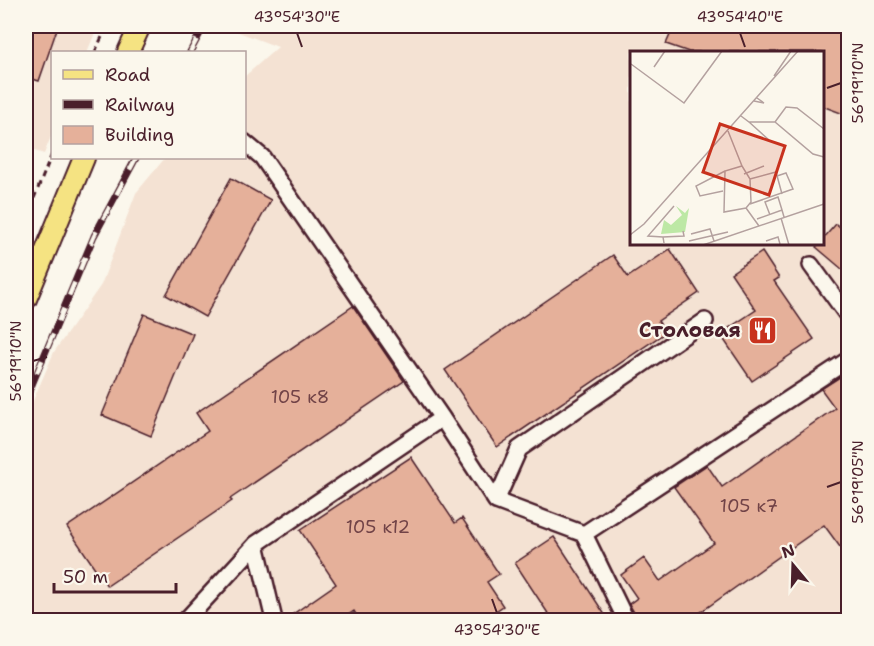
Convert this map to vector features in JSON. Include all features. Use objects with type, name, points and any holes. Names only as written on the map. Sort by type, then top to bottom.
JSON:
[{"type":"main road","points":[[129,51],[140,26]]},
{"type":"main road","points":[[26,299],[84,159]]},
{"type":"lane","points":[[246,144],[262,157],[442,418],[496,501],[584,534],[627,621]]},
{"type":"lane","points":[[811,265],[849,316]]},
{"type":"lane","points":[[496,501],[519,449],[705,321]]},
{"type":"lane","points":[[584,534],[849,360]]},
{"type":"lane","points":[[186,621],[256,544],[442,418]]},
{"type":"lane","points":[[256,544],[274,621]]},
{"type":"path","points":[[95,51],[107,26]]},
{"type":"path","points":[[26,218],[51,156]]},
{"type":"shaded area","points":[[26,26],[98,26],[87,51],[51,51],[51,136],[44,154],[26,148]]},
{"type":"shaded area","points":[[227,26],[848,26],[848,620],[26,620],[26,417],[54,352],[101,285],[136,193],[164,159],[246,159],[246,75],[278,47]]},
{"type":"building","points":[[26,26],[58,26],[39,81],[26,77]]},
{"type":"building","points":[[674,26],[849,26],[849,116],[823,106],[823,51],[686,51],[666,44]]},
{"type":"building","points":[[231,178],[271,200],[205,317],[166,295]]},
{"type":"building","points":[[836,224],[849,234],[849,275],[816,247],[818,244],[823,244],[823,239]]},
{"type":"building","points":[[670,249],[699,293],[658,321],[666,332],[497,447],[445,370],[613,255],[628,277]]},
{"type":"building","points":[[762,252],[779,278],[774,281],[814,339],[752,381],[720,334],[756,310],[731,273]]},
{"type":"building","points":[[353,306],[404,381],[107,586],[67,527],[208,431],[196,413]]},
{"type":"building","points":[[144,314],[193,334],[151,436],[102,415]]},
{"type":"building","points":[[849,371],[849,541],[840,547],[824,525],[688,621],[639,621],[629,604],[637,598],[621,575],[644,558],[660,581],[714,543],[674,487],[707,465],[722,487],[835,408],[821,389]]},
{"type":"building","points":[[411,457],[455,523],[462,518],[499,574],[487,582],[503,606],[481,621],[360,621],[354,611],[339,621],[283,621],[336,584],[300,530]]},
{"type":"building","points":[[554,537],[609,621],[553,621],[515,563]]},
{"type":"railway","points":[[191,51],[204,26]]},
{"type":"railway","points":[[26,399],[94,236],[135,159]]},
{"type":"place","name":"Столовая","points":[[762,330]]}]
